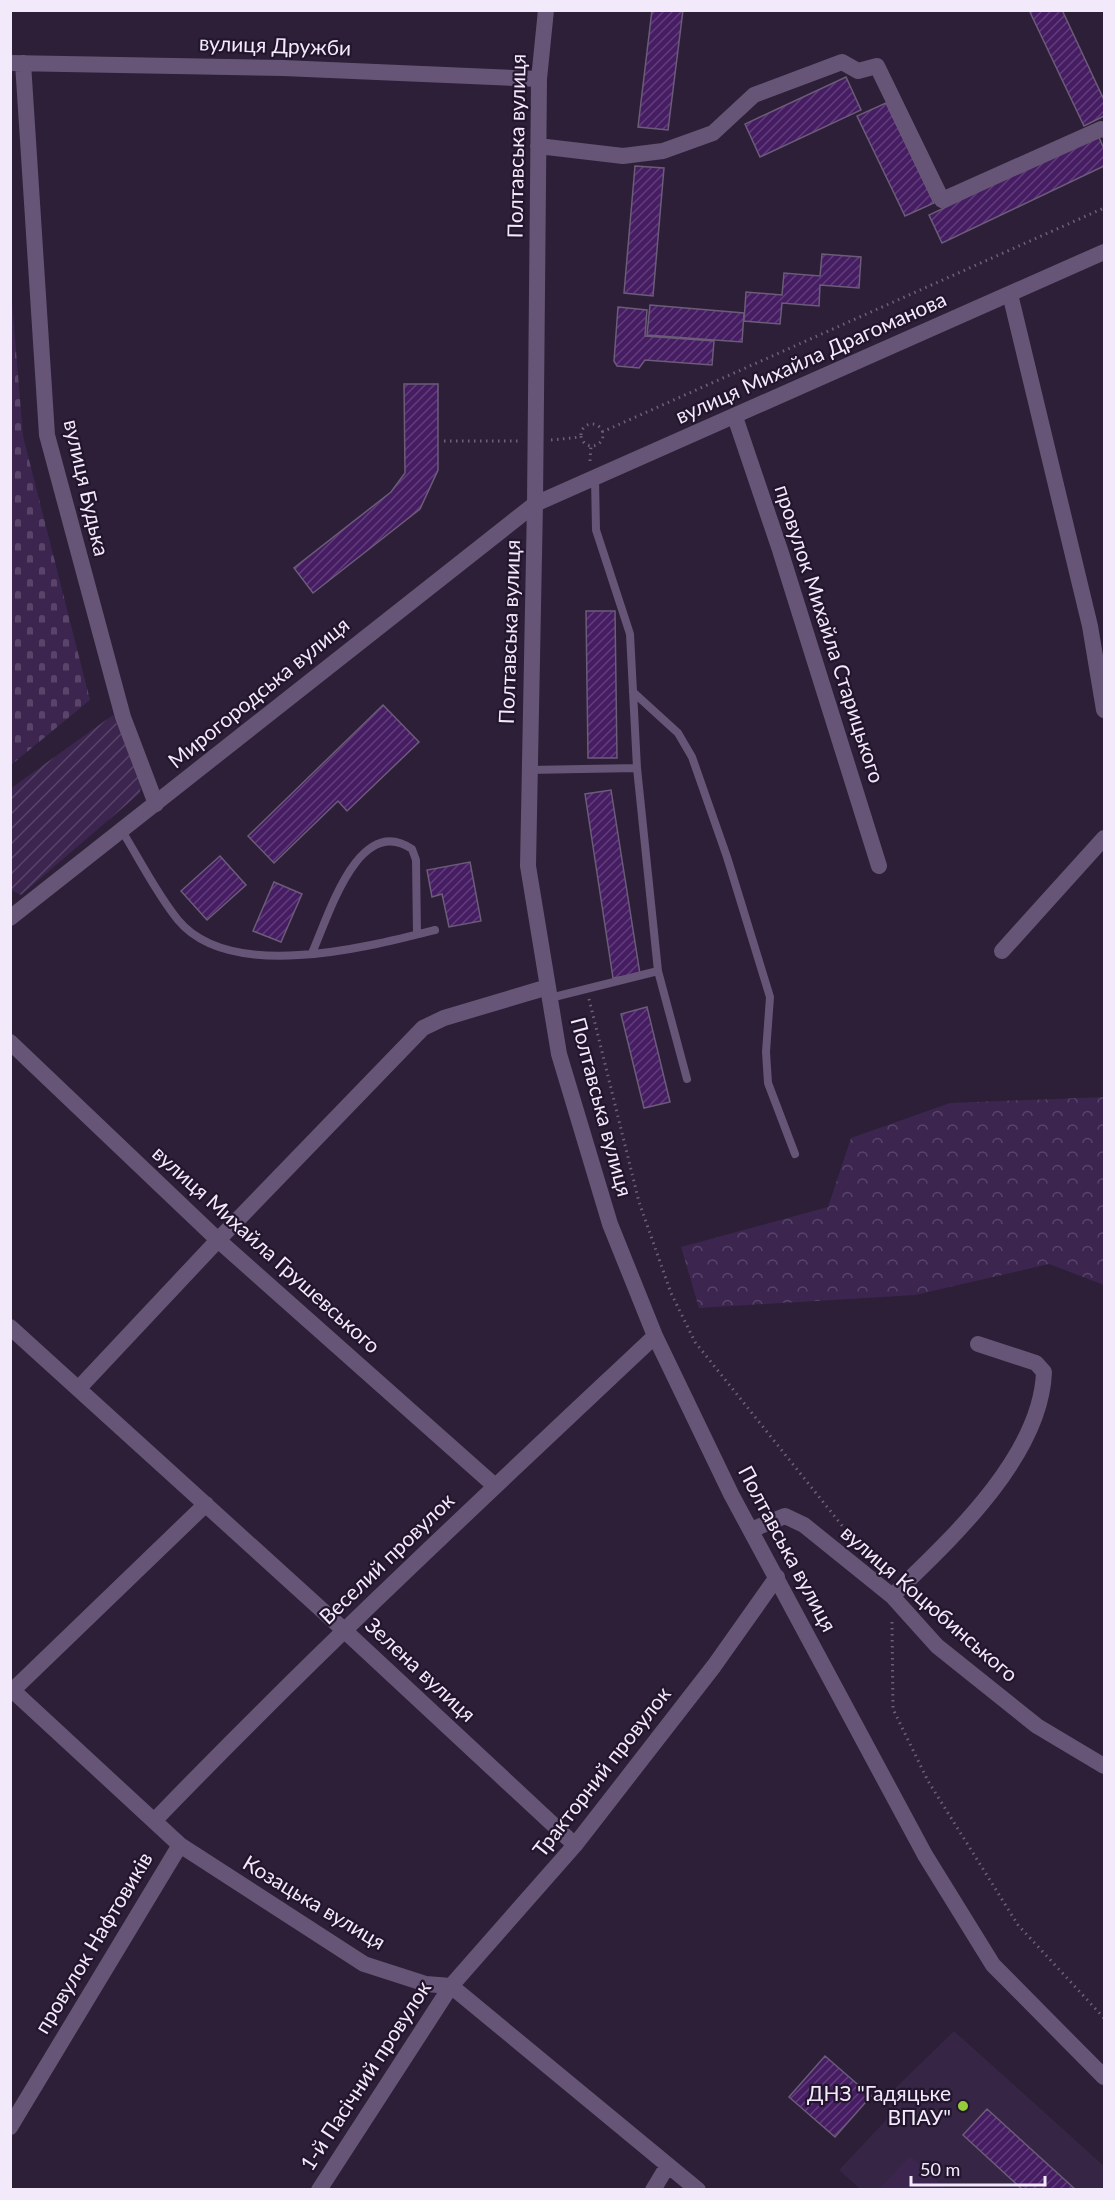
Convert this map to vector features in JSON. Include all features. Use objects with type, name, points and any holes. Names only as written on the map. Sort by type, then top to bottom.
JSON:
[{"type":"street","name":"Полтавська вулиця","points":[[546,10],[539,79],[536,441],[528,770],[528,866],[559,1054],[610,1224],[655,1336],[751,1530],[925,1855],[993,1965],[1104,2077]]},
{"type":"street","points":[[538,146],[623,156],[663,151],[713,133],[754,95],[842,62],[858,70],[878,66],[942,200],[1101,129],[1104,130]]},
{"type":"street","name":"вулиця Дружби","points":[[17,63],[283,68],[539,79]]},
{"type":"street","name":"вулиця Будька","points":[[17,63],[47,435],[123,717],[156,804]]},
{"type":"street","name":"вулиця Михайла Драгоманова","points":[[535,504],[1104,252]]},
{"type":"street","points":[[1010,294],[1090,626],[1104,710]]},
{"type":"street","name":"провулок Михайла Старицького","points":[[735,417],[780,550],[879,866]]},
{"type":"street","name":"Мирогородська вулиця","points":[[10,918],[535,504]]},
{"type":"street","points":[[1002,951],[1104,838]]},
{"type":"street","points":[[79,1388],[423,1028],[444,1018],[549,993]]},
{"type":"street","name":"вулиця Михайла Грушевського","points":[[10,1042],[218,1240],[495,1486]]},
{"type":"street","name":"Зелена вулиця","points":[[10,1327],[345,1631],[575,1845]]},
{"type":"street","name":"Веселий провулок","points":[[155,1820],[235,1737],[495,1486],[655,1336]]},
{"type":"street","points":[[892,1596],[961,1529],[994,1491],[1024,1439],[1039,1403],[1044,1372],[1036,1363],[978,1344]]},
{"type":"street","points":[[12,1689],[206,1504]]},
{"type":"street","name":"вулиця Коцюбинського","points":[[751,1530],[785,1516],[804,1525],[892,1596],[946,1654],[1038,1726],[1103,1763]]},
{"type":"street","name":"Тракторний провулок","points":[[451,1986],[575,1845],[714,1666],[777,1576]]},
{"type":"street","name":"Козацька вулиця","points":[[12,1689],[180,1845],[364,1964],[426,1984],[451,1986]]},
{"type":"street","name":"провулок Нафтовиків","points":[[10,2127],[180,1845]]},
{"type":"street","points":[[451,1986],[698,2190]]},
{"type":"street","name":"1-й Пасічний провулок","points":[[319,2190],[451,1986]]},
{"type":"street","points":[[653,2190],[668,2165]]},
{"type":"lane","points":[[595,478],[596,530],[630,634],[637,768],[658,971],[687,1079]]},
{"type":"lane","points":[[633,692],[678,733],[696,768],[727,857],[770,997],[766,1052],[768,1083],[795,1154]]},
{"type":"lane","points":[[528,770],[637,768]]},
{"type":"lane","points":[[122,831],[178,920],[213,944],[238,952],[282,957],[378,944],[435,930]]},
{"type":"lane","points":[[312,953],[351,867],[364,850],[377,843],[394,841],[412,849],[416,860],[417,934]]},
{"type":"lane","points":[[549,993],[586,989],[658,971]]},
{"type":"path","points":[[602,432],[1104,208]]},
{"type":"path","points":[[444,441],[536,441],[581,436],[589,425],[598,426],[602,432],[602,439],[596,446],[586,445],[581,436]]},
{"type":"path","points":[[586,989],[639,1202],[671,1293],[695,1342],[860,1548]]},
{"type":"path","points":[[892,1596],[893,1709],[928,1781],[1018,1925],[1104,2018]]},
{"type":"shaded area","name":"ДНЗ \"Гадяцьке ВПАУ\"","points":[[954,2031],[1104,2166],[1104,2189],[860,2189],[839,2170],[886,2120],[891,2092]]},
{"type":"green space","points":[[10,277],[23,436],[90,700],[11,765]]},
{"type":"green space","points":[[113,715],[141,782],[140,793],[21,895],[11,890],[10,789]]},
{"type":"green space","points":[[1104,1097],[1104,1285],[1049,1264],[915,1295],[699,1308],[681,1247],[828,1207],[851,1138],[950,1103]]},
{"type":"green space","points":[[910,2156],[946,2189],[879,2189]]},
{"type":"building","points":[[652,10],[683,10],[668,130],[638,127]]},
{"type":"building","points":[[1029,10],[1062,10],[1104,100],[1104,116],[1084,126]]},
{"type":"building","points":[[846,77],[861,110],[760,157],[745,124]]},
{"type":"building","points":[[886,103],[934,203],[905,216],[857,116]]},
{"type":"building","points":[[1098,135],[1104,149],[1104,166],[942,243],[929,215]]},
{"type":"building","points":[[635,166],[664,168],[653,296],[624,293]]},
{"type":"building","points":[[822,254],[861,257],[859,288],[820,285],[819,306],[782,303],[780,324],[744,321],[746,292],[782,295],[784,273],[820,276]]},
{"type":"building","points":[[650,305],[744,313],[742,342],[647,335]]},
{"type":"building","points":[[618,307],[647,310],[645,336],[714,341],[712,365],[645,360],[639,368],[617,366],[614,361]]},
{"type":"building","points":[[404,384],[438,384],[438,470],[420,509],[313,593],[294,568],[391,492],[405,473]]},
{"type":"building","points":[[586,611],[615,611],[617,758],[588,758]]},
{"type":"building","points":[[383,705],[419,742],[347,811],[338,801],[274,863],[248,836]]},
{"type":"building","points":[[611,790],[640,974],[613,978],[585,794]]},
{"type":"building","points":[[220,856],[246,885],[207,920],[181,891]]},
{"type":"building","points":[[470,862],[481,921],[449,927],[442,894],[432,897],[427,870]]},
{"type":"building","points":[[274,882],[302,894],[281,942],[253,931]]},
{"type":"building","points":[[647,1007],[670,1102],[644,1108],[621,1014]]},
{"type":"building","points":[[825,2056],[871,2096],[835,2137],[789,2097]]},
{"type":"building","points":[[987,2109],[1076,2190],[1023,2190],[963,2135]]},
{"type":"place","name":"ДНЗ \"Гадяцьке ВПАУ\"","points":[[963,2106]]}]
